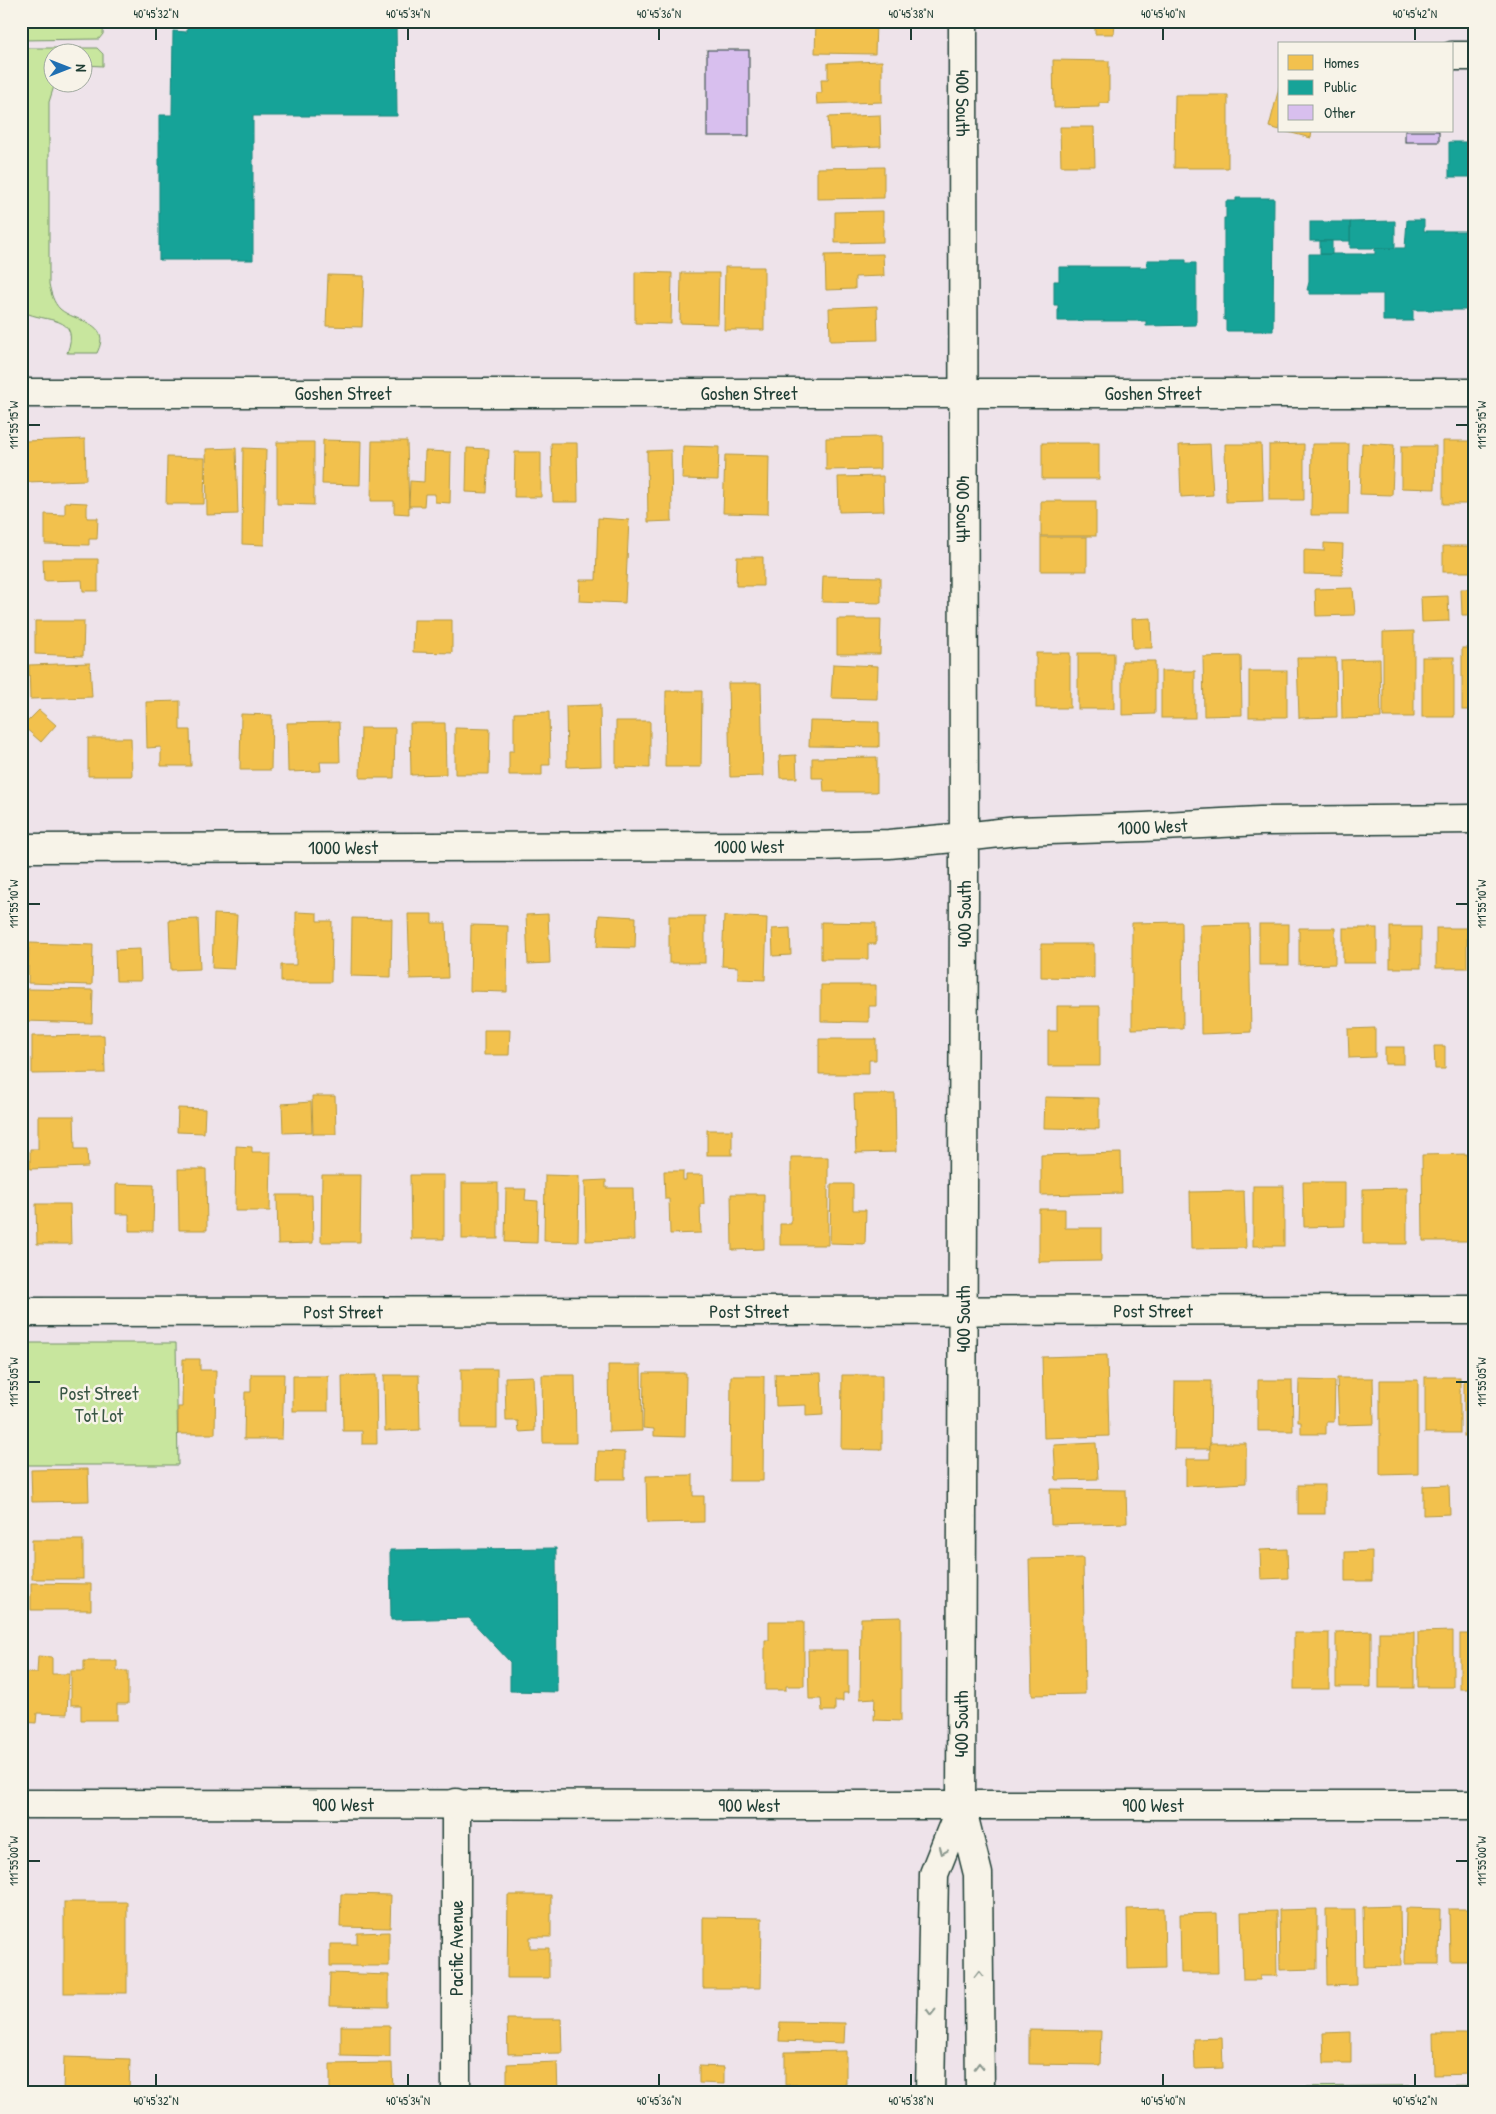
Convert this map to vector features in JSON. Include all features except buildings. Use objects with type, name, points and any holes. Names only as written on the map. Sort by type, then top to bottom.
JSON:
[{"type":"street","name":"400 South","points":[[963,21],[964,838],[961,1806],[978,1874],[980,2093]]},
{"type":"street","points":[[1454,56],[1475,56]]},
{"type":"street","name":"Goshen Street","points":[[21,393],[1475,393]]},
{"type":"street","name":"1000 West","points":[[21,848],[818,846],[907,843],[1016,831],[1144,828],[1260,821],[1475,819]]},
{"type":"street","name":"Post Street","points":[[21,1312],[1475,1310]]},
{"type":"street","name":"Pacific Avenue","points":[[456,1803],[456,2093]]},
{"type":"street","name":"900 West","points":[[21,1804],[1475,1805]]},
{"type":"street","name":"400 South","points":[[930,2093],[934,1874],[961,1806]]},
{"type":"green space","points":[[104,21],[103,34],[99,39],[21,40],[21,23],[91,25]]},
{"type":"green space","points":[[21,48],[42,48],[42,92],[52,92],[49,102],[49,284],[54,300],[60,309],[97,329],[101,342],[97,353],[67,353],[70,332],[66,326],[59,322],[24,312],[24,85],[21,81]]},
{"type":"green space","points":[[92,48],[97,48],[103,54],[103,66],[92,65]]},
{"type":"green space","name":"Post Street Tot Lot","points":[[21,1343],[176,1343],[178,1465],[21,1465]]},
{"type":"green space","points":[[1475,2085],[1475,2093],[1194,2093],[1194,2088]]}]
